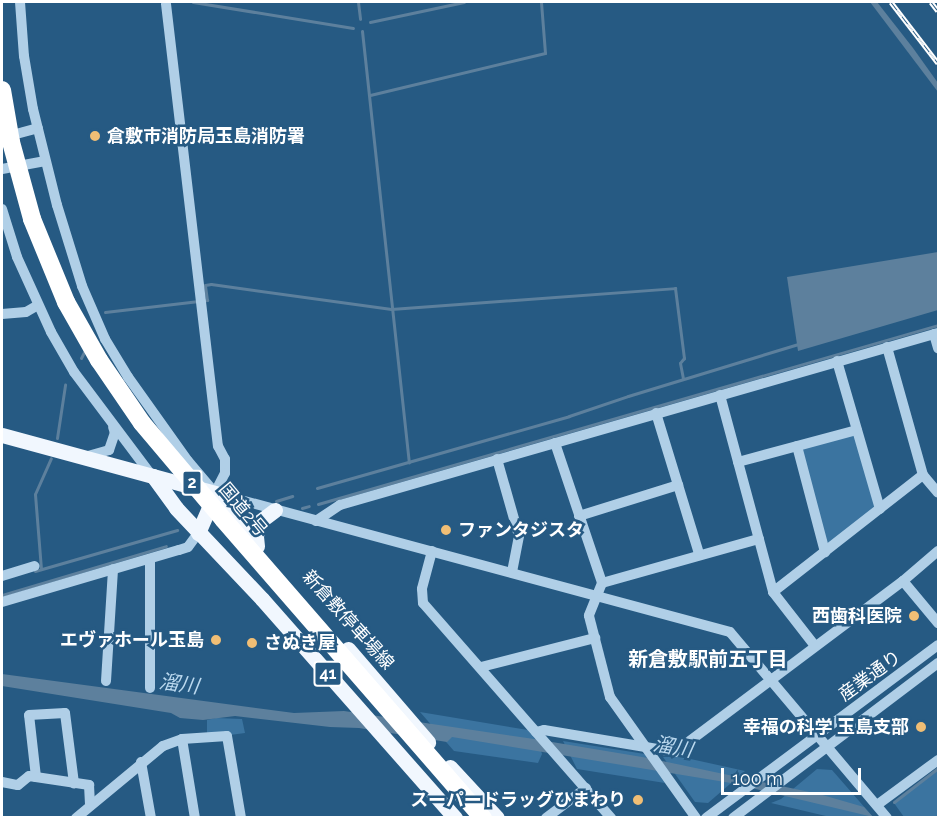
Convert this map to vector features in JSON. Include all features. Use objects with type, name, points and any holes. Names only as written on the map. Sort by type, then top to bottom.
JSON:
[{"type":"highway","name":"国道2号","points":[[2,90],[11,141],[32,219],[66,302],[99,360],[142,423],[215,511],[483,818]]},
{"type":"main road","points":[[2,435],[215,493],[198,533]]},
{"type":"main road","name":"41","points":[[153,476],[198,533],[259,596],[455,818]]},
{"type":"main road","name":"新倉敷停車場線","points":[[215,493],[283,576],[497,818]]},
{"type":"main road","points":[[257,546],[256,536],[259,522],[275,510]]},
{"type":"main road","points":[[259,596],[283,576]]},
{"type":"main road","points":[[406,762],[430,744]]},
{"type":"street","points":[[20,2],[24,56],[45,161],[82,286],[105,339],[143,400],[215,493],[730,632],[887,818]]},
{"type":"street","points":[[166,4],[218,446],[225,459],[225,473],[215,493]]},
{"type":"street","points":[[2,137],[38,128]]},
{"type":"street","points":[[2,169],[45,161]]},
{"type":"street","points":[[2,209],[17,257],[38,305],[74,372],[112,426],[153,476]]},
{"type":"street","points":[[2,314],[26,312],[38,305]]},
{"type":"street","points":[[316,521],[340,505],[936,333],[939,348]]},
{"type":"street","points":[[887,347],[923,475],[939,493]]},
{"type":"street","points":[[837,361],[880,509]]},
{"type":"street","points":[[720,394],[773,592],[815,646]]},
{"type":"street","points":[[656,413],[699,554]]},
{"type":"street","points":[[84,457],[102,454],[108,450],[115,433],[112,426]]},
{"type":"street","points":[[738,462],[857,430]]},
{"type":"street","points":[[555,443],[602,583],[589,616],[610,697],[696,818]]},
{"type":"street","points":[[797,446],[825,552]]},
{"type":"street","points":[[497,459],[519,536],[512,572]]},
{"type":"street","points":[[773,592],[923,475]]},
{"type":"street","points":[[579,516],[678,485]]},
{"type":"street","points":[[2,602],[188,547],[198,533]]},
{"type":"street","points":[[602,583],[759,539]]},
{"type":"street","points":[[432,551],[422,589],[423,603],[612,818]]},
{"type":"street","points":[[537,732],[544,730],[649,751],[675,752],[903,581],[939,551]]},
{"type":"street","points":[[150,559],[150,687]]},
{"type":"street","points":[[2,576],[35,566]]},
{"type":"street","points":[[106,681],[113,569]]},
{"type":"street","points":[[903,581],[939,623]]},
{"type":"street","points":[[482,668],[595,638]]},
{"type":"street","name":"産業通り","points":[[706,818],[939,645]]},
{"type":"street","name":"産業通り","points":[[733,818],[939,663]]},
{"type":"street","points":[[36,777],[29,715],[65,713],[74,783]]},
{"type":"street","points":[[76,818],[90,804],[163,746],[182,739],[227,736],[241,818]]},
{"type":"street","points":[[182,739],[195,818]]},
{"type":"street","points":[[877,806],[939,760]]},
{"type":"street","points":[[141,762],[151,818]]},
{"type":"street","points":[[2,782],[18,784],[29,776],[89,785],[90,804]]},
{"type":"street","points":[[546,818],[586,788]]},
{"type":"shaded area","points":[[870,2],[877,2],[913,48],[938,83],[938,92]]},
{"type":"shaded area","points":[[938,252],[938,310],[798,351],[787,277]]},
{"type":"shaded area","points":[[855,433],[876,507],[826,547],[801,447]]},
{"type":"shaded area","points":[[2,674],[294,713],[344,711],[534,739],[648,758],[819,794],[864,807],[873,817],[731,783],[452,737],[447,742],[359,728],[235,716],[203,720],[180,718],[171,713],[2,686]]},
{"type":"shaded area","points":[[420,712],[528,730],[539,744],[542,754],[538,763],[454,751]]},
{"type":"shaded area","points":[[242,719],[245,733],[230,735],[207,733],[207,720]]},
{"type":"shaded area","points":[[563,741],[645,754],[665,783],[577,769]]},
{"type":"shaded area","points":[[677,756],[745,771],[708,803],[695,802],[663,757]]},
{"type":"shaded area","points":[[817,769],[832,770],[873,817],[830,817],[771,803],[781,799]]},
{"type":"shaded area","points":[[938,770],[938,817],[904,817],[894,803]]},
{"type":"waterway","points":[[193,2],[353,28]]},
{"type":"waterway","points":[[358,2],[360,19]]},
{"type":"waterway","points":[[370,22],[464,2]]},
{"type":"waterway","points":[[370,95],[545,53],[541,2]]},
{"type":"waterway","points":[[362,31],[409,462]]},
{"type":"waterway","points":[[105,312],[207,300],[205,285],[211,284],[391,309],[675,288],[684,358],[680,363],[683,379]]},
{"type":"waterway","points":[[318,504],[938,325]]},
{"type":"waterway","points":[[317,488],[569,416],[798,344]]},
{"type":"waterway","points":[[81,358],[85,350]]},
{"type":"waterway","points":[[57,438],[65,385]]},
{"type":"waterway","points":[[41,569],[35,494],[51,458]]},
{"type":"waterway","points":[[276,501],[292,496]]},
{"type":"waterway","points":[[302,508],[309,506]]},
{"type":"waterway","points":[[35,571],[177,530]]},
{"type":"waterway","points":[[2,595],[166,546]]},
{"type":"waterway","points":[[894,802],[938,768]]},
{"type":"railway","points":[[891,2],[938,63]]},
{"type":"railway","points":[[931,2],[938,11]]},
{"type":"place","name":"倉敷市消防局玉島消防署","points":[[95,136]]},
{"type":"place","name":"ファンタジスタ","points":[[446,530]]},
{"type":"place","name":"西歯科医院","points":[[914,616]]},
{"type":"place","name":"エヴァホール玉島","points":[[216,640]]},
{"type":"place","name":"さぬき屋","points":[[252,643]]},
{"type":"place","name":"幸福の科学 玉島支部","points":[[921,727]]},
{"type":"place","name":"スーパードラッグひまわり","points":[[638,800]]},
{"type":"district","name":"新倉敷駅前五丁目","points":[[708,659]]},
{"type":"water label","name":"溜川","points":[[179,684]]},
{"type":"water label","name":"溜川","points":[[673,747]]}]
